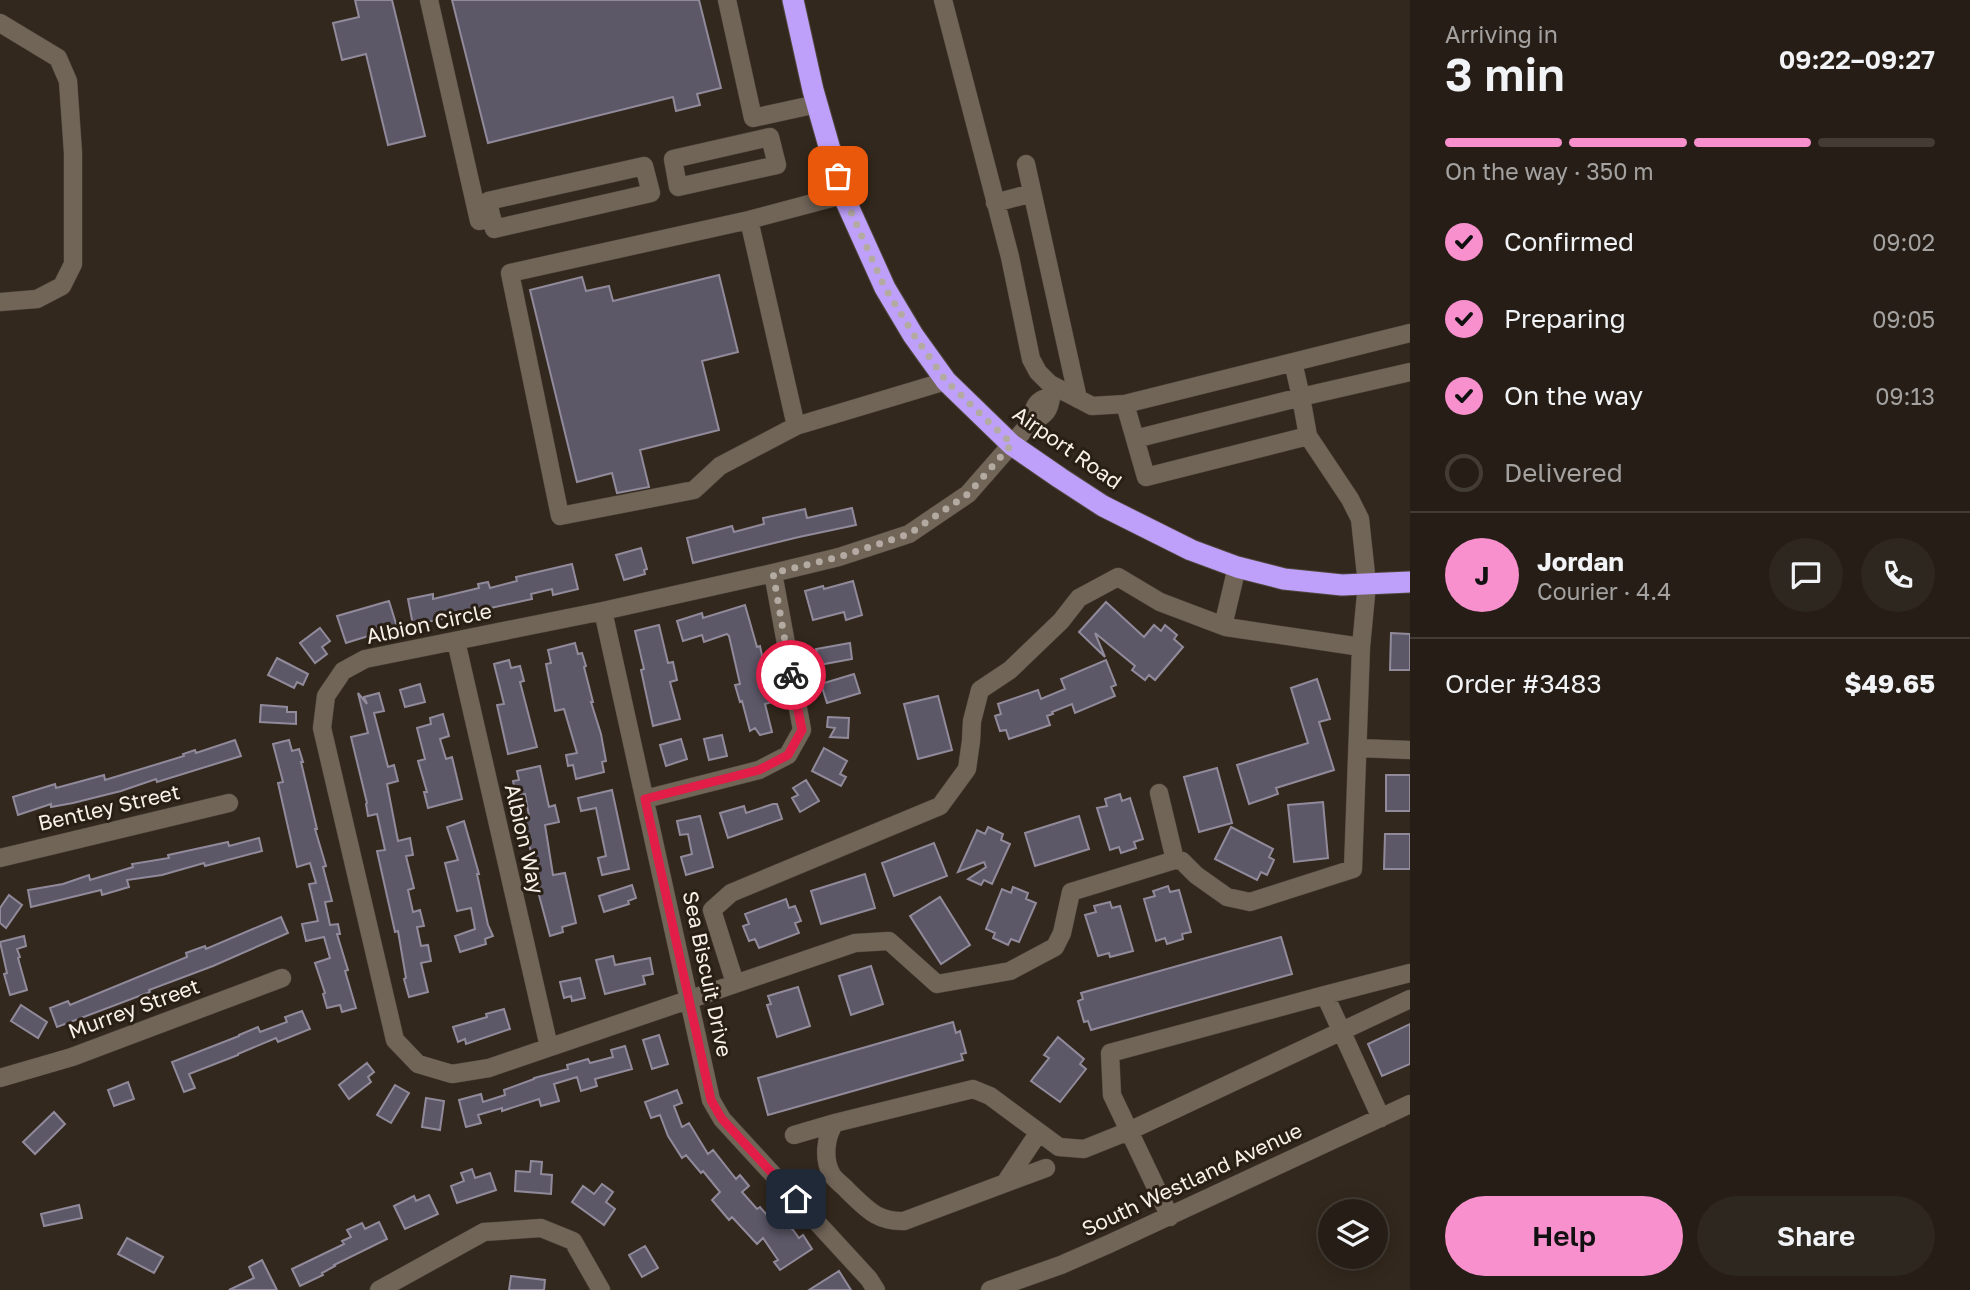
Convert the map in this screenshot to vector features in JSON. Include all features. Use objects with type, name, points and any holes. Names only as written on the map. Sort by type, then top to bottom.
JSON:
[{"type":"highway","name":"Airport Road","points":[[793,0],[817,104],[843,194],[885,288],[946,381],[1012,444],[1103,506],[1191,550],[1237,567],[1284,579],[1342,585],[1410,582]]},
{"type":"street","points":[[429,0],[479,221],[492,218]]},
{"type":"street","points":[[727,0],[753,118],[817,104]]},
{"type":"street","points":[[943,0],[1010,257],[1031,359],[1054,392],[1092,406],[1125,404],[1410,333]]},
{"type":"street","points":[[0,23],[58,58],[68,81],[73,153],[73,264],[62,286],[37,299],[0,302]]},
{"type":"street","points":[[765,116],[770,137],[776,165],[678,187],[673,159],[770,137]]},
{"type":"street","points":[[1026,164],[1078,399]]},
{"type":"street","points":[[645,166],[651,193],[494,229],[492,218],[488,201],[645,166]]},
{"type":"street","points":[[648,181],[676,174]]},
{"type":"street","points":[[995,203],[1032,193]]},
{"type":"street","points":[[843,194],[749,220],[510,273],[559,516],[694,489],[720,466],[796,426],[946,381]]},
{"type":"street","points":[[749,220],[796,426]]},
{"type":"street","points":[[1159,793],[1175,860],[1182,861],[1196,875],[1227,897],[1250,902],[1353,869],[1361,647],[1367,584],[1360,519],[1350,499],[1308,436],[1293,362]]},
{"type":"street","points":[[1135,439],[1410,372]]},
{"type":"street","name":"Albion Circle","points":[[1054,392],[1050,408],[1042,417],[1032,421],[968,494],[909,534],[839,557],[773,573],[603,611],[365,659],[343,671],[326,696],[322,729],[395,1040],[418,1064],[452,1074],[489,1068],[855,943],[889,941],[937,984],[1010,971],[1055,947],[1062,933],[1071,892],[1175,860]]},
{"type":"street","points":[[1125,404],[1146,477],[1308,436]]},
{"type":"street","points":[[1223,626],[1237,567]]},
{"type":"street","points":[[645,799],[759,770],[788,755],[802,730],[773,573]]},
{"type":"street","points":[[735,983],[712,910],[731,893],[940,806],[967,769],[972,721],[980,690],[1010,670],[1060,621],[1079,598],[1118,577],[1160,602],[1223,626],[1361,647]]},
{"type":"street","name":"Sea Biscuit Drive","points":[[603,611],[711,1100],[722,1119],[869,1279],[876,1290]]},
{"type":"street","name":"Albion Way","points":[[456,641],[549,1047]]},
{"type":"street","points":[[1357,748],[1410,750]]},
{"type":"street","name":"Bentley Street","points":[[0,858],[229,803]]},
{"type":"street","points":[[1170,1217],[1112,1095],[1110,1053],[1410,973]]},
{"type":"street","name":"Murrey Street","points":[[0,1078],[72,1057],[282,978]]},
{"type":"street","points":[[1325,995],[1381,1118]]},
{"type":"street","points":[[794,1135],[973,1089],[990,1096],[1059,1147],[1084,1149],[1129,1131],[1410,999]]},
{"type":"street","name":"South Westland Avenue","points":[[990,1290],[1061,1265],[1170,1217],[1410,1104]]},
{"type":"street","points":[[835,1123],[828,1133],[826,1152],[832,1175],[873,1215],[892,1221],[904,1221],[1046,1168]]},
{"type":"street","points":[[1005,1183],[1039,1132]]},
{"type":"street","points":[[379,1290],[484,1232],[541,1228],[573,1241],[601,1290]]},
{"type":"building","points":[[355,0],[392,0],[425,136],[388,145],[366,54],[342,60],[333,23],[359,17]]},
{"type":"building","points":[[452,0],[699,0],[721,88],[697,94],[700,105],[676,111],[673,97],[488,143]]},
{"type":"building","points":[[719,275],[738,352],[702,361],[719,430],[640,450],[649,487],[617,493],[612,473],[577,482],[530,290],[582,277],[586,291],[609,286],[613,301]]},
{"type":"building","points":[[852,508],[856,525],[693,563],[687,538],[732,526],[734,532],[764,524],[763,518],[805,509],[807,518]]},
{"type":"building","points":[[641,548],[647,569],[644,570],[645,574],[624,580],[616,555]]},
{"type":"building","points":[[572,564],[578,589],[553,595],[552,589],[531,594],[532,599],[413,625],[408,599],[433,594],[433,599],[479,588],[478,584],[488,582],[490,588],[517,581],[516,577]]},
{"type":"building","points":[[853,581],[862,615],[846,620],[844,612],[813,620],[805,591]]},
{"type":"building","points":[[389,601],[398,630],[382,634],[381,632],[346,643],[337,616]]},
{"type":"building","points":[[1106,602],[1144,637],[1154,625],[1161,631],[1165,625],[1177,635],[1174,639],[1183,647],[1155,680],[1149,675],[1145,680],[1132,670],[1135,666],[1095,633],[1105,657],[1079,632]]},
{"type":"building","points":[[745,605],[757,647],[760,646],[772,702],[765,704],[772,732],[760,735],[755,728],[750,731],[742,701],[740,702],[735,685],[740,684],[729,636],[727,634],[704,642],[702,635],[683,641],[677,621],[702,613],[703,618]]},
{"type":"building","points":[[659,625],[668,663],[673,662],[677,680],[670,682],[680,719],[653,726],[635,631]]},
{"type":"building","points":[[320,628],[330,641],[322,647],[327,654],[315,663],[300,643]]},
{"type":"building","points":[[1391,633],[1410,634],[1410,670],[1390,670]]},
{"type":"building","points":[[575,643],[586,666],[584,667],[591,702],[606,761],[602,762],[604,772],[576,779],[573,765],[568,766],[566,755],[577,753],[564,709],[555,711],[546,664],[551,663],[548,650]]},
{"type":"building","points":[[850,643],[852,659],[819,665],[816,649]]},
{"type":"building","points":[[277,658],[308,674],[303,685],[297,682],[294,688],[268,675]]},
{"type":"building","points":[[509,660],[511,668],[520,666],[524,681],[520,682],[537,747],[508,754],[497,705],[504,704],[494,664]]},
{"type":"building","points":[[1106,660],[1116,685],[1111,687],[1115,696],[1075,713],[1072,704],[1052,712],[1053,714],[1047,716],[1050,725],[1009,739],[1006,730],[1000,731],[995,716],[1001,714],[998,704],[1038,690],[1041,699],[1065,689],[1061,679]]},
{"type":"building","points":[[854,674],[860,693],[827,703],[821,684]]},
{"type":"building","points":[[1317,679],[1330,719],[1319,722],[1334,770],[1276,788],[1278,794],[1249,804],[1237,765],[1308,743],[1291,688]]},
{"type":"building","points":[[420,684],[425,702],[405,707],[400,690]]},
{"type":"building","points":[[358,693],[367,704],[364,697],[379,693],[384,711],[374,713],[388,767],[394,765],[398,781],[387,784],[398,841],[410,838],[413,855],[406,856],[414,888],[408,890],[413,912],[420,910],[424,926],[417,927],[421,946],[428,945],[431,961],[421,963],[428,992],[409,997],[398,931],[395,932],[377,851],[385,850],[377,814],[368,816],[351,737],[368,733]]},
{"type":"building","points":[[938,696],[952,750],[918,759],[904,704]]},
{"type":"building","points":[[261,705],[287,707],[287,712],[296,712],[296,724],[260,722]]},
{"type":"building","points":[[443,714],[449,736],[440,739],[446,759],[452,757],[462,799],[428,808],[424,792],[427,792],[418,761],[425,759],[417,728],[431,724],[430,718]]},
{"type":"building","points":[[828,717],[849,718],[848,738],[830,737],[835,728],[827,727]]},
{"type":"building","points":[[722,735],[727,756],[709,760],[704,739]]},
{"type":"building","points":[[681,739],[687,759],[666,766],[660,745]]},
{"type":"building","points":[[235,740],[241,756],[157,782],[156,779],[121,791],[73,803],[51,807],[51,804],[18,815],[13,797],[55,784],[56,788],[104,775],[105,780],[184,756],[183,754],[195,750],[196,753]]},
{"type":"building","points":[[289,740],[292,751],[299,749],[303,762],[332,901],[325,902],[330,925],[338,924],[340,934],[337,934],[356,1008],[342,1012],[340,1005],[327,1008],[315,963],[330,958],[324,937],[306,941],[302,924],[318,921],[309,884],[316,883],[310,863],[297,867],[278,783],[283,782],[273,744]]},
{"type":"building","points":[[824,748],[847,761],[840,774],[846,777],[841,786],[812,771]]},
{"type":"building","points":[[540,766],[549,807],[555,805],[559,822],[545,825],[553,875],[565,873],[576,923],[562,927],[563,932],[550,936],[536,884],[527,830],[524,830],[521,818],[529,816],[525,794],[516,796],[513,781],[519,780],[517,771]]},
{"type":"building","points":[[1217,768],[1232,823],[1199,832],[1184,777]]},
{"type":"building","points":[[1386,775],[1410,775],[1410,811],[1386,811]]},
{"type":"building","points":[[806,780],[819,801],[800,812],[792,798],[798,795],[793,788]]},
{"type":"building","points":[[612,790],[629,869],[602,875],[598,858],[606,856],[596,808],[581,811],[578,798]]},
{"type":"building","points":[[1120,794],[1122,801],[1130,798],[1143,839],[1134,842],[1136,848],[1121,853],[1119,847],[1110,850],[1097,808],[1107,806],[1105,799]]},
{"type":"building","points":[[1323,802],[1328,858],[1294,862],[1288,805]]},
{"type":"building","points":[[777,804],[782,819],[728,838],[720,813],[744,806],[746,813]]},
{"type":"building","points":[[700,816],[713,867],[686,875],[681,857],[692,854],[688,834],[680,835],[677,821]]},
{"type":"building","points":[[1079,816],[1089,849],[1035,866],[1025,833]]},
{"type":"building","points":[[464,821],[479,874],[488,925],[493,936],[485,939],[486,944],[460,952],[455,936],[475,929],[471,908],[457,911],[445,863],[458,860],[447,827]]},
{"type":"building","points":[[988,827],[1003,834],[1001,840],[1010,844],[992,884],[984,880],[981,885],[968,879],[986,867],[984,862],[958,872],[977,830],[985,834]]},
{"type":"building","points":[[1231,827],[1273,849],[1269,857],[1274,860],[1267,875],[1261,872],[1257,880],[1215,859]]},
{"type":"building","points":[[1385,834],[1410,834],[1410,869],[1384,869]]},
{"type":"building","points":[[259,838],[262,851],[205,866],[204,863],[162,875],[127,880],[129,887],[102,895],[101,890],[31,907],[28,890],[63,884],[89,875],[90,880],[133,867],[132,864],[169,858],[168,855],[228,842],[229,846]]},
{"type":"building","points":[[934,843],[947,876],[894,896],[882,863]]},
{"type":"building","points":[[865,874],[875,908],[821,924],[811,891]]},
{"type":"building","points":[[632,885],[636,898],[628,901],[629,904],[604,912],[599,896]]},
{"type":"building","points":[[1168,886],[1170,892],[1179,890],[1191,932],[1182,934],[1183,939],[1167,944],[1165,938],[1156,941],[1144,899],[1155,896],[1153,891]]},
{"type":"building","points":[[1013,887],[1028,893],[1026,899],[1036,903],[1019,942],[1011,939],[1008,945],[993,938],[995,933],[986,929],[1002,889],[1011,893]]},
{"type":"building","points":[[9,895],[22,905],[6,928],[0,923],[0,908]]},
{"type":"building","points":[[940,897],[970,945],[941,964],[910,916]]},
{"type":"building","points":[[786,899],[789,908],[795,906],[801,921],[795,923],[799,933],[759,948],[755,939],[749,941],[743,926],[749,924],[745,914]]},
{"type":"building","points":[[1110,902],[1112,908],[1120,906],[1133,951],[1110,957],[1109,953],[1098,956],[1085,915],[1096,912],[1094,906]]},
{"type":"building","points":[[281,917],[288,933],[149,990],[150,992],[57,1027],[50,1008],[68,1001],[70,1005],[187,957],[186,953],[205,946],[206,949]]},
{"type":"building","points":[[24,936],[26,946],[17,949],[27,990],[10,995],[0,942]]},
{"type":"building","points":[[1281,937],[1292,974],[1091,1030],[1088,1021],[1084,1022],[1078,1001],[1083,999],[1081,993]]},
{"type":"building","points":[[613,956],[615,965],[650,958],[653,974],[643,976],[645,984],[605,994],[596,960]]},
{"type":"building","points":[[871,966],[883,1004],[851,1015],[839,976]]},
{"type":"building","points":[[580,978],[585,998],[572,1001],[571,996],[564,998],[560,982]]},
{"type":"building","points":[[798,987],[810,1026],[777,1037],[767,1005],[771,1004],[768,996]]},
{"type":"building","points":[[21,1005],[47,1022],[38,1038],[11,1021]]},
{"type":"building","points":[[504,1009],[510,1029],[466,1044],[465,1039],[458,1042],[453,1027]]},
{"type":"building","points":[[302,1011],[310,1029],[278,1042],[276,1038],[189,1074],[195,1088],[184,1092],[172,1062],[258,1027],[260,1032],[287,1022],[285,1017]]},
{"type":"building","points":[[953,1022],[956,1033],[960,1031],[966,1053],[961,1054],[963,1060],[768,1115],[758,1078]]},
{"type":"building","points":[[1410,1024],[1410,1064],[1382,1076],[1368,1044]]},
{"type":"building","points":[[659,1035],[668,1064],[652,1069],[643,1040]]},
{"type":"building","points":[[1058,1037],[1084,1059],[1080,1064],[1086,1069],[1060,1102],[1031,1081],[1049,1058],[1044,1055]]},
{"type":"building","points":[[625,1046],[632,1069],[595,1079],[597,1086],[581,1091],[577,1077],[554,1084],[559,1101],[541,1106],[539,1099],[502,1111],[502,1108],[478,1115],[481,1123],[466,1127],[459,1100],[481,1094],[483,1102],[505,1095],[504,1090],[568,1069],[567,1065],[588,1059],[590,1063],[613,1057],[611,1050]]},
{"type":"building","points":[[367,1063],[374,1072],[368,1077],[371,1082],[349,1099],[339,1085]]},
{"type":"building","points":[[128,1082],[134,1099],[114,1106],[108,1090]]},
{"type":"building","points":[[395,1085],[409,1093],[391,1123],[377,1115]]},
{"type":"building","points":[[677,1090],[682,1103],[674,1106],[682,1127],[689,1123],[708,1154],[713,1150],[736,1179],[740,1175],[749,1186],[742,1192],[757,1209],[760,1207],[766,1214],[772,1209],[799,1238],[803,1235],[812,1249],[780,1270],[774,1262],[778,1260],[763,1238],[757,1244],[732,1217],[729,1220],[712,1200],[720,1192],[686,1155],[682,1158],[668,1136],[660,1115],[651,1118],[645,1102]]},
{"type":"building","points":[[426,1098],[444,1101],[440,1130],[422,1127]]},
{"type":"building","points":[[54,1112],[65,1124],[35,1154],[23,1142]]},
{"type":"building","points":[[531,1161],[542,1162],[541,1174],[552,1175],[551,1194],[515,1191],[516,1171],[530,1172]]},
{"type":"building","points":[[472,1169],[475,1178],[490,1173],[496,1190],[457,1203],[451,1186],[464,1181],[461,1173]]},
{"type":"building","points":[[602,1184],[613,1192],[606,1202],[615,1209],[604,1225],[572,1202],[583,1186],[594,1194]]},
{"type":"building","points":[[429,1195],[438,1214],[405,1229],[394,1206],[414,1196],[416,1201]]},
{"type":"building","points":[[79,1205],[82,1218],[44,1226],[41,1214]]},
{"type":"building","points":[[379,1222],[387,1239],[334,1265],[322,1273],[323,1275],[300,1286],[292,1269],[344,1244],[342,1241],[351,1237],[347,1230],[362,1223],[365,1229]]},
{"type":"building","points":[[127,1238],[163,1257],[154,1273],[118,1254]]},
{"type":"building","points":[[645,1246],[658,1268],[642,1277],[629,1255]]},
{"type":"building","points":[[262,1260],[277,1290],[229,1290],[254,1278],[249,1267]]},
{"type":"building","points":[[839,1271],[851,1290],[809,1290]]},
{"type":"building","points":[[511,1276],[545,1280],[544,1290],[509,1290]]},
{"type":"way so far","points":[[791,675],[773,573],[839,557],[909,534],[968,494],[1012,444],[946,381],[914,335],[885,288],[843,194],[838,176]]},
{"type":"route","points":[[791,675],[802,730],[788,755],[759,770],[645,799],[711,1100],[722,1119],[796,1199]]}]
